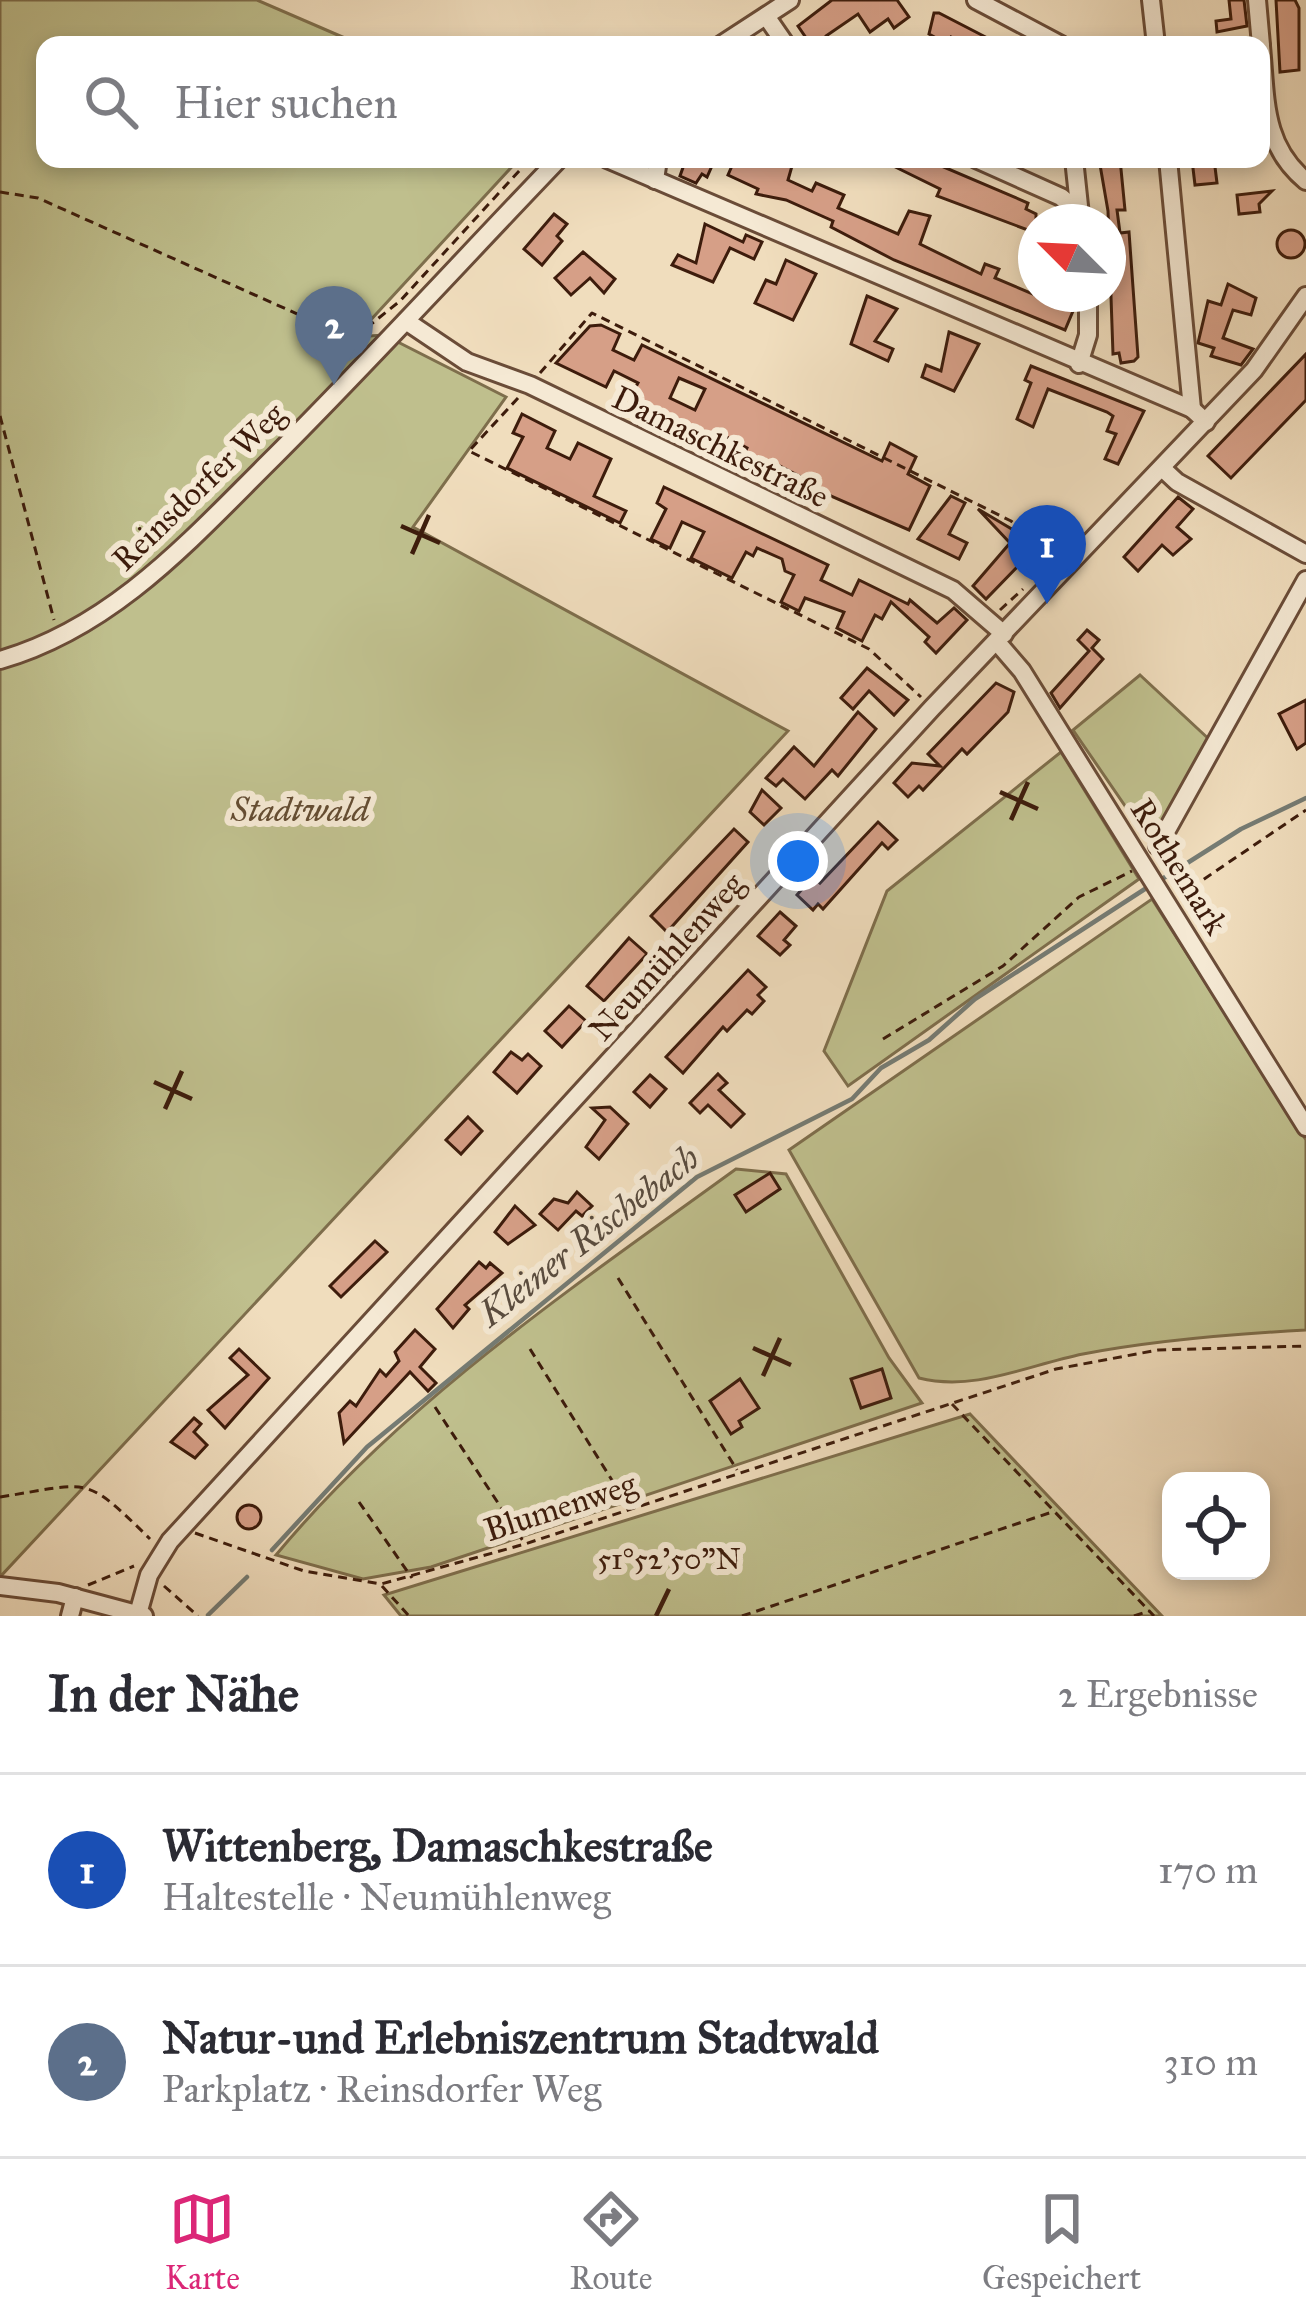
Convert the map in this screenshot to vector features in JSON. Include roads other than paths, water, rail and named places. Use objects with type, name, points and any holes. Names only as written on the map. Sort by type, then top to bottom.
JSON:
[{"type":"street","points":[[735,36],[790,0]]},
{"type":"street","points":[[976,0],[1044,36]]},
{"type":"street","points":[[1151,0],[1155,36]]},
{"type":"street","points":[[1257,0],[1260,36]]},
{"type":"street","points":[[766,16],[780,36]]},
{"type":"street","points":[[1270,125],[1282,156],[1306,181]]},
{"type":"street","name":"Reinsdorfer Weg","points":[[0,660],[59,639],[154,574],[378,352],[550,168]]},
{"type":"street","points":[[628,168],[1199,415],[1169,168]]},
{"type":"street","points":[[655,180],[657,168]]},
{"type":"street","points":[[996,168],[1068,204]]},
{"type":"street","points":[[1075,168],[1079,204]]},
{"type":"street","name":"Neumühlenweg","points":[[141,1615],[149,1575],[184,1525],[932,708],[1162,468],[1199,415],[1268,355],[1306,296]]},
{"type":"street","points":[[1079,364],[1088,335],[1088,312]]},
{"type":"street","name":"Damaschkestraße","points":[[406,321],[467,362],[530,385],[952,590],[1001,638]]},
{"type":"street","points":[[1162,468],[1306,554]]},
{"type":"street","points":[[1158,846],[1306,580]]},
{"type":"street","name":"Rothemark","points":[[1001,638],[1306,1127]]},
{"type":"street","points":[[0,1586],[75,1597],[141,1615]]},
{"type":"street","points":[[70,1616],[75,1597]]},
{"type":"waterway","name":"Kleiner Rischebach","points":[[1162,879],[1241,829],[1306,798]]},
{"type":"waterway","name":"Kleiner Rischebach","points":[[272,1550],[367,1447],[697,1177],[852,1099],[881,1068],[929,1040],[975,999],[1148,887]]},
{"type":"waterway","name":"Kleiner Rischebach","points":[[208,1615],[247,1577]]},
{"type":"place","name":"Natur-und Erlebniszentrum Stadtwald","points":[[334,385]]},
{"type":"place","name":"Wittenberg, Damaschkestraße","points":[[1047,604]]},
{"type":"park label","name":"Stadtwald","points":[[300,809]]}]
